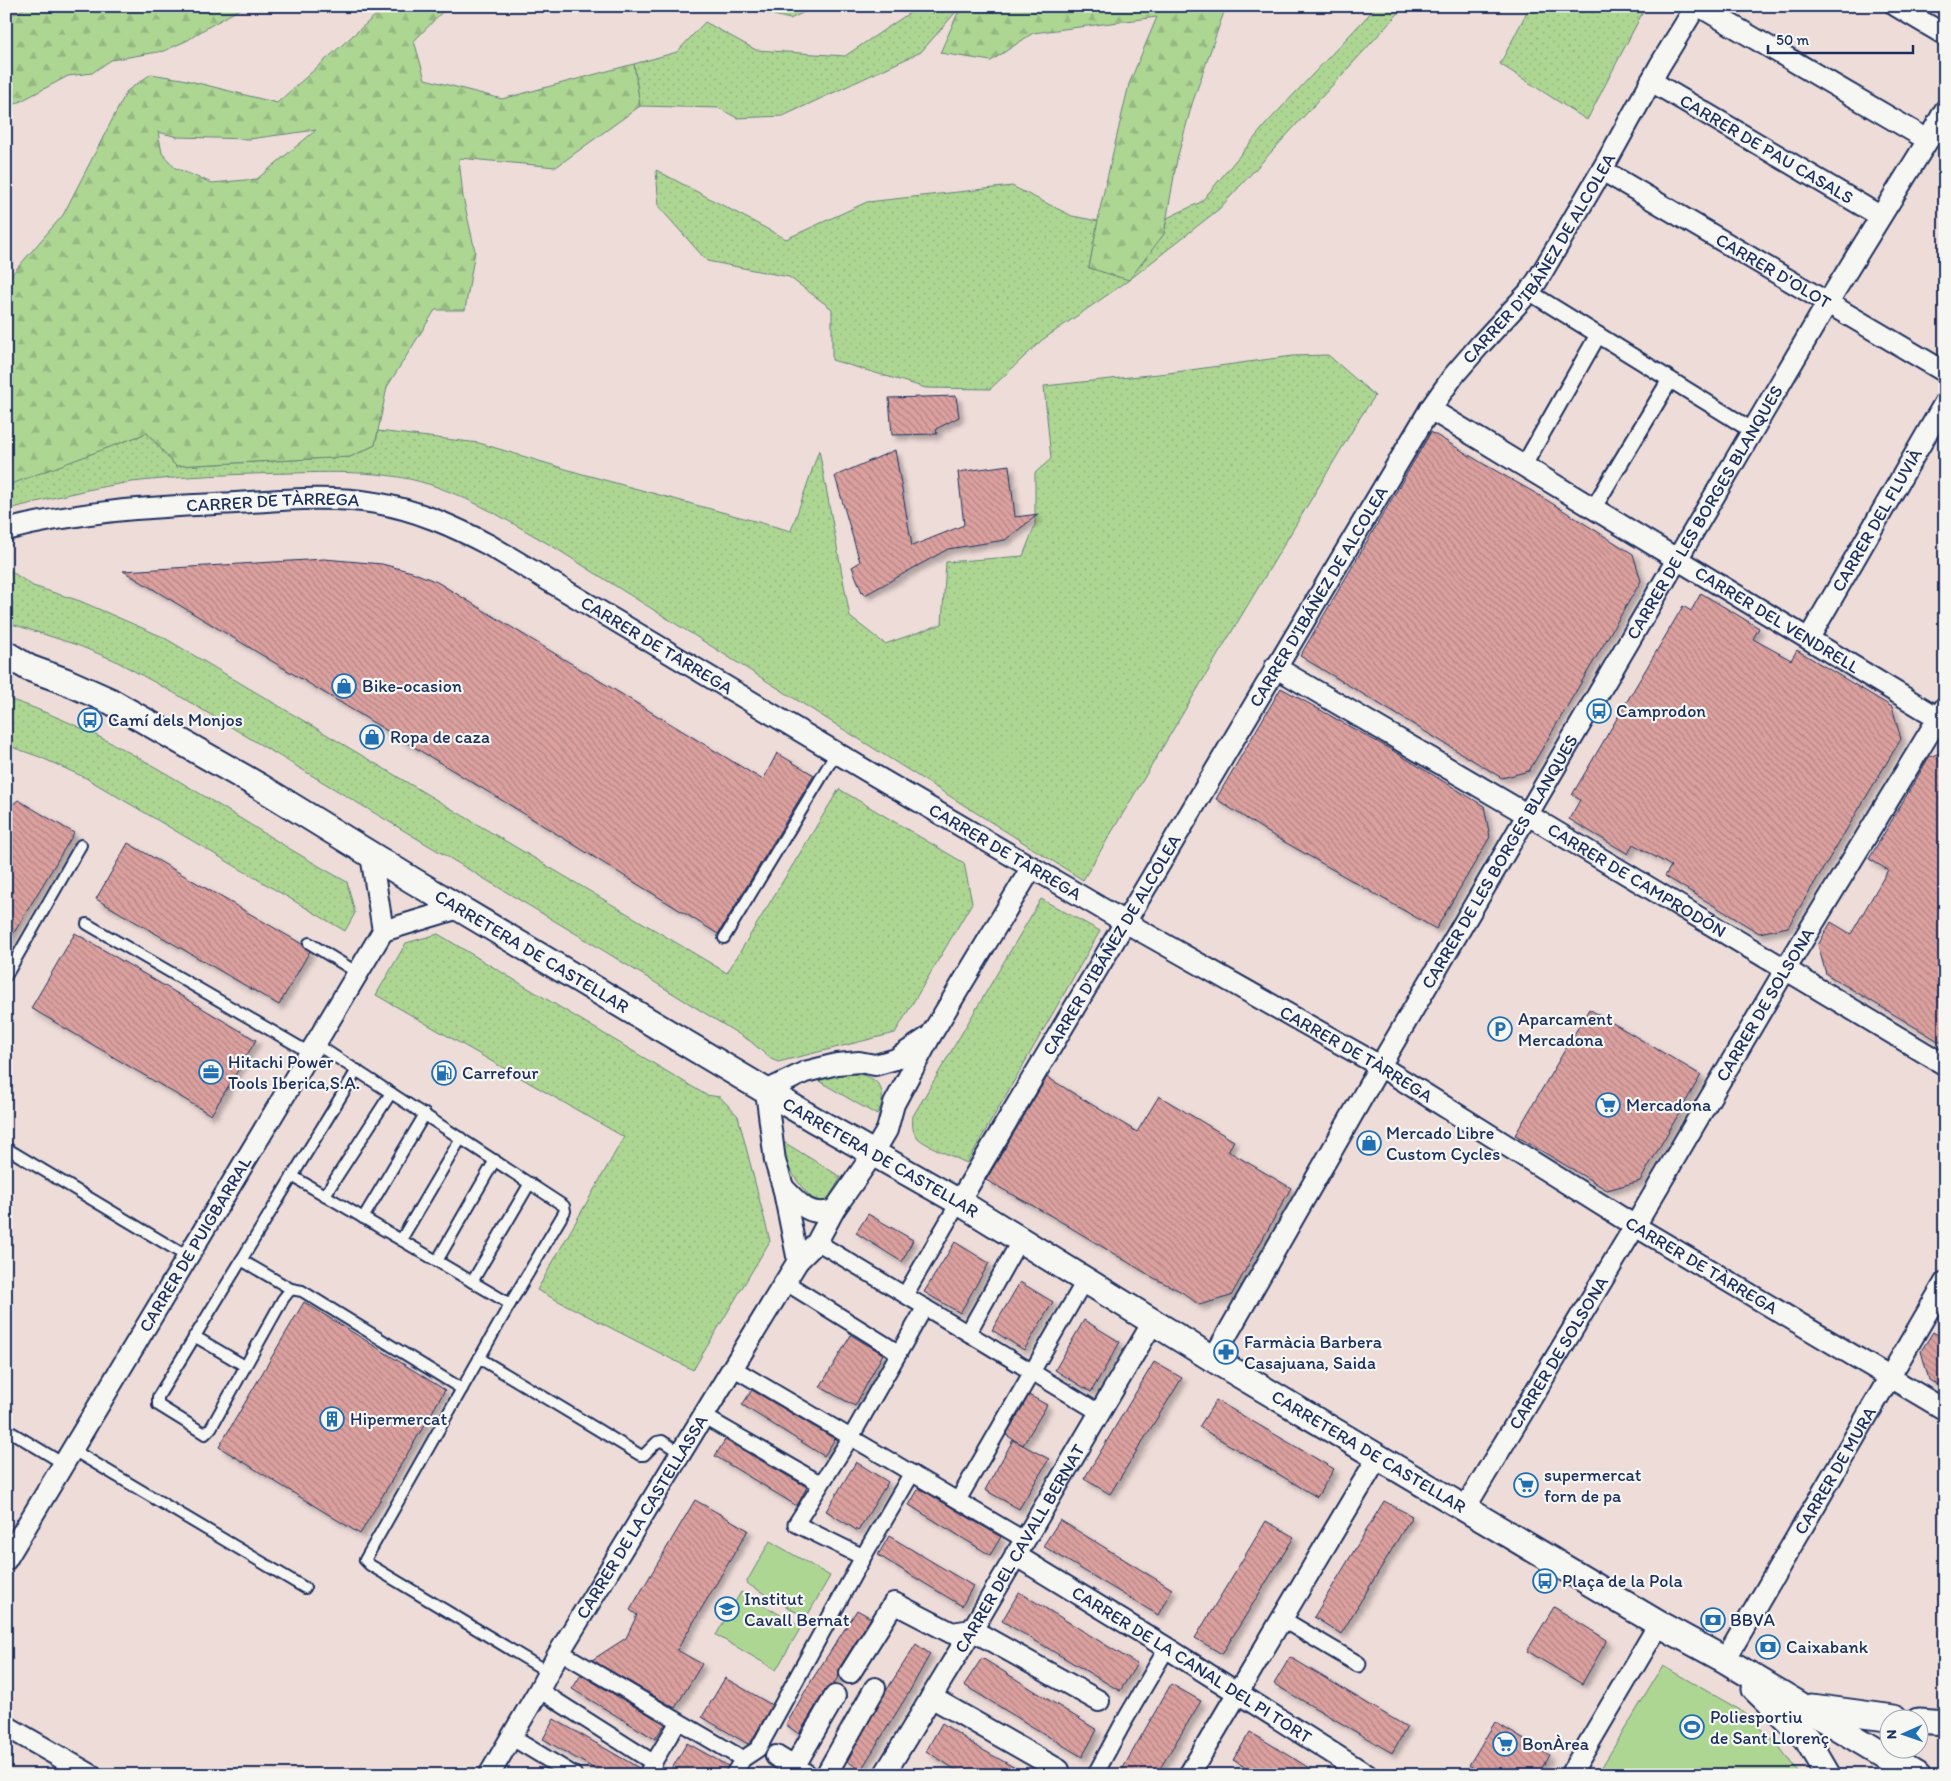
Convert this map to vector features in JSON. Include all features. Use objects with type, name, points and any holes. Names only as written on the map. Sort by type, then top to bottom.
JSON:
[{"type":"street","name":"CARRER D'IBÁÑEZ DE ALCOLEA","points":[[959,1202],[1430,409],[1454,375],[1529,292],[1698,6]]},
{"type":"street","points":[[1698,6],[1928,140]]},
{"type":"street","points":[[1896,6],[1945,34]]},
{"type":"street","name":"CARRER DE PAU CASALS","points":[[1652,81],[1880,216]]},
{"type":"street","name":"CARRER DE LES BORGES BLANQUES","points":[[1213,1359],[1380,1066],[1828,302],[1945,110]]},
{"type":"street","name":"CARRER D'OLOT","points":[[1602,170],[1945,372]]},
{"type":"street","points":[[1529,292],[1753,431]]},
{"type":"street","points":[[1524,465],[1598,335]]},
{"type":"street","points":[[1594,508],[1670,380]]},
{"type":"street","name":"CARRER DEL FLUVIÀ","points":[[1809,638],[1945,402]]},
{"type":"street","name":"CARRER DEL VENDRELL","points":[[1430,409],[1809,638],[1943,716]]},
{"type":"street","name":"CARRER DE TÀRREGA","points":[[6,530],[67,516],[138,508],[279,501],[337,500],[376,503],[434,519],[490,545],[836,753],[1125,922],[1380,1066],[1635,1226],[1945,1410]]},
{"type":"street","name":"CARRETERA DE CASTELLAR","points":[[6,654],[18,668],[95,694],[140,717],[259,786],[766,1091],[959,1202],[1213,1359],[1917,1775]]},
{"type":"street","name":"CARRER DE CAMPRODÓN","points":[[1275,668],[1528,815],[1945,1065]]},
{"type":"street","name":"CARRER DE SOLSONA","points":[[1465,1508],[1635,1226],[1785,970],[1943,716]]},
{"type":"street","points":[[371,855],[383,931],[459,908]]},
{"type":"street","points":[[894,1104],[931,1035],[1032,867]]},
{"type":"street","name":"CARRER DE PUIGBARRAL","points":[[6,1560],[383,931]]},
{"type":"street","points":[[875,1065],[896,1059],[931,1035]]},
{"type":"street","points":[[798,1261],[783,1187],[775,1161],[766,1091],[805,1072],[837,1064],[859,1062],[875,1065],[885,1072],[889,1078],[894,1104]]},
{"type":"street","name":"CARRER DE LA CASTELLASSA","points":[[489,1775],[539,1690],[559,1651],[785,1282],[798,1261],[817,1242],[834,1210],[873,1154],[887,1130],[894,1104]]},
{"type":"street","points":[[783,1187],[800,1204],[818,1214],[834,1210]]},
{"type":"street","points":[[905,1295],[959,1202]]},
{"type":"street","points":[[968,1333],[1020,1240]]},
{"type":"street","points":[[817,1242],[1100,1413]]},
{"type":"street","points":[[958,1500],[1085,1280]]},
{"type":"street","points":[[785,1282],[899,1353]]},
{"type":"street","name":"CARRER DE MURA","points":[[1725,1660],[1945,1282]]},
{"type":"street","points":[[863,1557],[796,1524],[851,1437],[925,1307]]},
{"type":"street","name":"CARRER DEL CAVALL BERNAT","points":[[893,1772],[932,1697],[1153,1322]]},
{"type":"street","points":[[733,1368],[958,1500],[1020,1547]]},
{"type":"street","points":[[703,1416],[821,1484]]},
{"type":"street","points":[[1188,1775],[1378,1457]]},
{"type":"street","points":[[733,1775],[743,1759],[758,1749],[863,1557],[912,1473]]},
{"type":"street","name":"CARRER DE LA CANAL DEL PI TORT","points":[[1020,1547],[1167,1648],[1367,1775]]},
{"type":"street","points":[[850,1673],[894,1603],[952,1633],[972,1630],[1099,1701]]},
{"type":"street","points":[[1282,1619],[1358,1664]]},
{"type":"street","points":[[1570,1775],[1659,1624]]},
{"type":"street","points":[[1095,1774],[1167,1648]]},
{"type":"street","points":[[559,1651],[743,1759]]},
{"type":"street","name":"CARRETERA DE CASTELLAR","points":[[1725,1660],[1807,1740],[1828,1775]]},
{"type":"street","points":[[826,1775],[875,1688]]},
{"type":"street","points":[[539,1690],[650,1769],[678,1722]]},
{"type":"street","points":[[776,1756],[801,1771],[835,1696]]},
{"type":"street","points":[[932,1697],[1059,1770]]},
{"type":"street","name":"CARRETERA DE CASTELLAR","points":[[1801,1706],[1878,1716]]},
{"type":"street","points":[[1928,1722],[1945,1723]]},
{"type":"street","points":[[6,1726],[91,1775]]},
{"type":"street","points":[[511,1738],[574,1775]]},
{"type":"lane","points":[[724,938],[836,753]]},
{"type":"lane","points":[[6,976],[81,845]]},
{"type":"lane","points":[[87,924],[313,1049],[357,1070],[564,1206],[565,1211],[479,1358],[365,1560],[370,1565],[548,1672]]},
{"type":"lane","points":[[309,943],[358,973]]},
{"type":"lane","points":[[291,1289],[283,1299],[211,1428],[205,1434],[158,1405],[158,1397],[194,1336],[357,1070]]},
{"type":"lane","points":[[325,1195],[391,1093]]},
{"type":"lane","points":[[363,1218],[424,1114]]},
{"type":"lane","points":[[401,1240],[462,1138]]},
{"type":"lane","points":[[6,1148],[188,1257]]},
{"type":"lane","points":[[437,1261],[495,1160]]},
{"type":"lane","points":[[292,1176],[510,1304]]},
{"type":"lane","points":[[472,1282],[530,1183]]},
{"type":"lane","points":[[241,1260],[291,1289],[302,1291],[462,1389]]},
{"type":"lane","points":[[194,1336],[245,1366]]},
{"type":"lane","points":[[479,1358],[640,1454],[644,1455],[657,1442],[662,1441],[681,1453]]},
{"type":"lane","points":[[6,1429],[68,1457],[305,1588]]},
{"type":"green space","points":[[29,6],[245,6],[188,40],[164,51],[111,60],[92,73],[68,76],[6,109],[6,18]]},
{"type":"green space","points":[[386,6],[448,6],[414,41],[425,79],[502,99],[634,64],[640,106],[556,167],[459,158],[463,197],[475,251],[465,310],[435,310],[387,387],[375,445],[350,457],[176,466],[147,433],[6,486],[6,281],[63,215],[127,91],[151,74],[182,79],[277,103]],"holes":[[[316,130],[257,179],[212,183],[175,168],[162,153],[158,132],[178,137],[249,139]]]},
{"type":"green space","points":[[737,6],[817,6],[790,19]]},
{"type":"green space","points":[[920,6],[961,6],[921,52],[783,116],[737,118],[719,108],[640,106],[634,64],[677,52],[705,22],[756,50],[845,56]]},
{"type":"green space","points":[[961,6],[1226,6],[1192,104],[1177,159],[1164,234],[1129,280],[1089,268],[1101,204],[1129,84],[1157,17],[1033,33],[991,61],[940,53]]},
{"type":"green space","points":[[1377,6],[1405,6],[1219,209],[1129,280],[1042,340],[990,389],[926,388],[832,360],[832,309],[789,277],[707,261],[659,207],[656,170],[786,239],[867,202],[1012,186],[1072,216],[1098,221],[1089,268],[1164,234],[1167,218],[1201,202],[1266,124]]},
{"type":"green space","points":[[1530,6],[1646,6],[1587,120],[1500,64]]},
{"type":"green space","points":[[1328,355],[1375,396],[1361,416],[1083,880],[552,546],[481,506],[437,487],[419,481],[365,473],[211,476],[116,484],[6,510],[6,486],[147,433],[176,466],[350,457],[375,445],[378,431],[479,443],[579,473],[791,531],[819,450],[850,617],[885,644],[942,624],[946,562],[1023,556],[1035,525],[1035,473],[1051,459],[1044,386],[1168,373],[1292,356]]},
{"type":"green space","points":[[6,568],[33,586],[80,601],[163,637],[727,973],[839,789],[964,863],[972,903],[895,1033],[778,1062],[771,1059],[750,1041],[588,941],[176,694],[114,660],[77,645],[6,622]]},
{"type":"green space","points":[[6,698],[51,715],[138,757],[347,882],[355,913],[345,931],[86,778],[40,757],[6,745]]},
{"type":"green space","points":[[1041,899],[1100,931],[967,1163],[919,1139],[913,1129],[913,1116]]},
{"type":"green space","points":[[438,934],[706,1095],[720,1097],[738,1116],[770,1241],[693,1370],[537,1290],[624,1137],[376,995],[406,943]]},
{"type":"green space","points":[[852,1074],[869,1077],[879,1086],[882,1091],[882,1098],[877,1115],[817,1080]]},
{"type":"green space","points":[[782,1141],[841,1177],[823,1207],[808,1194],[795,1178],[786,1160]]},
{"type":"green space","points":[[770,1541],[830,1576],[806,1618],[746,1583]]},
{"type":"green space","points":[[741,1592],[801,1627],[776,1670],[716,1635]]},
{"type":"green space","name":"Poliesportiu de Sant Llorenç","points":[[1663,1666],[1740,1710],[1778,1745],[1800,1775],[1597,1775]]},
{"type":"building","points":[[956,396],[959,417],[936,429],[937,434],[892,435],[889,398]]},
{"type":"building","points":[[1431,432],[1537,494],[1633,554],[1641,581],[1529,771],[1502,778],[1300,656]]},
{"type":"building","points":[[895,450],[912,546],[964,525],[958,472],[1009,465],[1015,517],[1039,514],[1005,540],[948,549],[865,595],[852,567],[860,562],[835,476]]},
{"type":"building","points":[[324,559],[382,564],[412,572],[437,582],[763,780],[777,753],[814,775],[718,934],[518,810],[123,571]]},
{"type":"building","points":[[1701,593],[1759,628],[1753,639],[1791,660],[1797,650],[1892,707],[1901,739],[1788,927],[1759,933],[1665,876],[1671,866],[1633,844],[1628,854],[1569,819],[1580,800],[1572,795],[1683,606],[1691,611]]},
{"type":"building","points":[[1281,688],[1390,749],[1484,806],[1490,837],[1436,929],[1269,833],[1216,799]]},
{"type":"building","points":[[1945,751],[1945,1045],[1826,974],[1818,945],[1831,922],[1851,934],[1888,870],[1869,859],[1929,757]]},
{"type":"building","points":[[18,800],[74,833],[6,946],[6,810]]},
{"type":"building","points":[[128,843],[302,944],[310,951],[279,1005],[96,899]]},
{"type":"building","points":[[75,933],[256,1040],[211,1115],[31,1008]]},
{"type":"building","name":"Mercadona","points":[[1589,1009],[1701,1075],[1640,1181],[1607,1190],[1515,1135]]},
{"type":"building","points":[[1047,1077],[1137,1132],[1159,1096],[1234,1141],[1228,1151],[1291,1188],[1231,1296],[1199,1305],[1182,1292],[1154,1278],[1053,1217],[986,1180]]},
{"type":"building","points":[[868,1214],[913,1240],[902,1262],[856,1233]]},
{"type":"building","points":[[955,1242],[989,1263],[960,1313],[924,1292]]},
{"type":"building","points":[[1020,1282],[1053,1302],[1024,1350],[992,1330]]},
{"type":"building","name":"Hipermercat","points":[[304,1302],[445,1390],[360,1534],[219,1447]]},
{"type":"building","points":[[1084,1320],[1120,1342],[1091,1392],[1055,1370]]},
{"type":"building","points":[[1933,1332],[1945,1339],[1945,1377],[1940,1386],[1929,1380],[1921,1351]]},
{"type":"building","points":[[851,1335],[883,1354],[855,1406],[820,1387]]},
{"type":"building","points":[[1154,1362],[1182,1378],[1110,1494],[1084,1479]]},
{"type":"building","points":[[752,1390],[835,1439],[824,1456],[742,1405]]},
{"type":"building","points":[[1029,1395],[1047,1405],[1023,1445],[1006,1435]]},
{"type":"building","points":[[1216,1400],[1334,1469],[1317,1497],[1199,1427]]},
{"type":"building","points":[[725,1440],[807,1487],[797,1506],[715,1456]]},
{"type":"building","points":[[1013,1440],[1049,1459],[1019,1509],[985,1490]]},
{"type":"building","points":[[856,1462],[888,1482],[858,1531],[826,1511]]},
{"type":"building","points":[[919,1488],[1001,1537],[990,1555],[909,1505]]},
{"type":"building","points":[[695,1500],[748,1530],[677,1650],[702,1664],[675,1708],[592,1660],[626,1638],[637,1615],[630,1610]]},
{"type":"building","points":[[1384,1501],[1412,1516],[1341,1634],[1314,1617]]},
{"type":"building","points":[[1060,1520],[1172,1589],[1158,1615],[1043,1546]]},
{"type":"building","points":[[1266,1521],[1294,1537],[1222,1654],[1195,1638]]},
{"type":"building","points":[[889,1536],[973,1586],[962,1606],[878,1555]]},
{"type":"building","points":[[1019,1592],[1137,1664],[1120,1691],[1002,1621]]},
{"type":"building","points":[[1554,1607],[1607,1640],[1582,1684],[1527,1651]]},
{"type":"building","points":[[857,1610],[871,1618],[840,1667],[839,1675],[833,1685],[825,1690],[799,1734],[786,1725],[808,1686]]},
{"type":"building","points":[[916,1644],[930,1654],[908,1694],[861,1770],[847,1761],[886,1691]]},
{"type":"building","points":[[1290,1657],[1407,1727],[1392,1753],[1274,1684]]},
{"type":"building","points":[[982,1658],[1097,1730],[1082,1757],[964,1685]]},
{"type":"building","points":[[581,1675],[665,1724],[655,1739],[572,1689]]},
{"type":"building","points":[[725,1678],[772,1705],[751,1742],[748,1744],[702,1717]]},
{"type":"building","points":[[1171,1684],[1201,1701],[1156,1775],[1119,1775]]},
{"type":"building","points":[[554,1719],[639,1768],[637,1775],[605,1775],[543,1739]]},
{"type":"building","points":[[1495,1722],[1549,1755],[1538,1775],[1485,1775],[1469,1765]]},
{"type":"building","points":[[942,1723],[981,1749],[1028,1775],[964,1775],[926,1751]]},
{"type":"building","points":[[1250,1732],[1320,1775],[1258,1775],[1233,1760]]},
{"type":"building","points":[[687,1743],[728,1766],[724,1775],[668,1775]]},
{"type":"place","name":"Bike-ocasion","points":[[344,686]]},
{"type":"place","name":"Camprodon","points":[[1599,711]]},
{"type":"place","name":"Camí dels Monjos","points":[[90,720]]},
{"type":"place","name":"Ropa de caza","points":[[372,737]]},
{"type":"place","name":"Aparcament Mercadona","points":[[1500,1029]]},
{"type":"place","name":"Hitachi Power Tools Iberica,S.A.","points":[[211,1072]]},
{"type":"place","name":"Carrefour","points":[[444,1073]]},
{"type":"place","name":"Mercadona","points":[[1608,1105]]},
{"type":"place","name":"Mercado Libre Custom Cycles","points":[[1369,1143]]},
{"type":"place","name":"Farmàcia Barbera Casajuana, Saida","points":[[1226,1352]]},
{"type":"place","name":"Hipermercat","points":[[332,1419]]},
{"type":"place","name":"supermercat forn de pa","points":[[1526,1485]]},
{"type":"place","name":"Plaça de la Pola","points":[[1545,1581]]},
{"type":"place","name":"Institut Cavall Bernat","points":[[727,1609]]},
{"type":"place","name":"BBVA","points":[[1713,1620]]},
{"type":"place","name":"Caixabank","points":[[1768,1647]]},
{"type":"place","name":"Poliesportiu de Sant Llorenç","points":[[1692,1727]]},
{"type":"place","name":"BonÀrea","points":[[1505,1744]]}]
